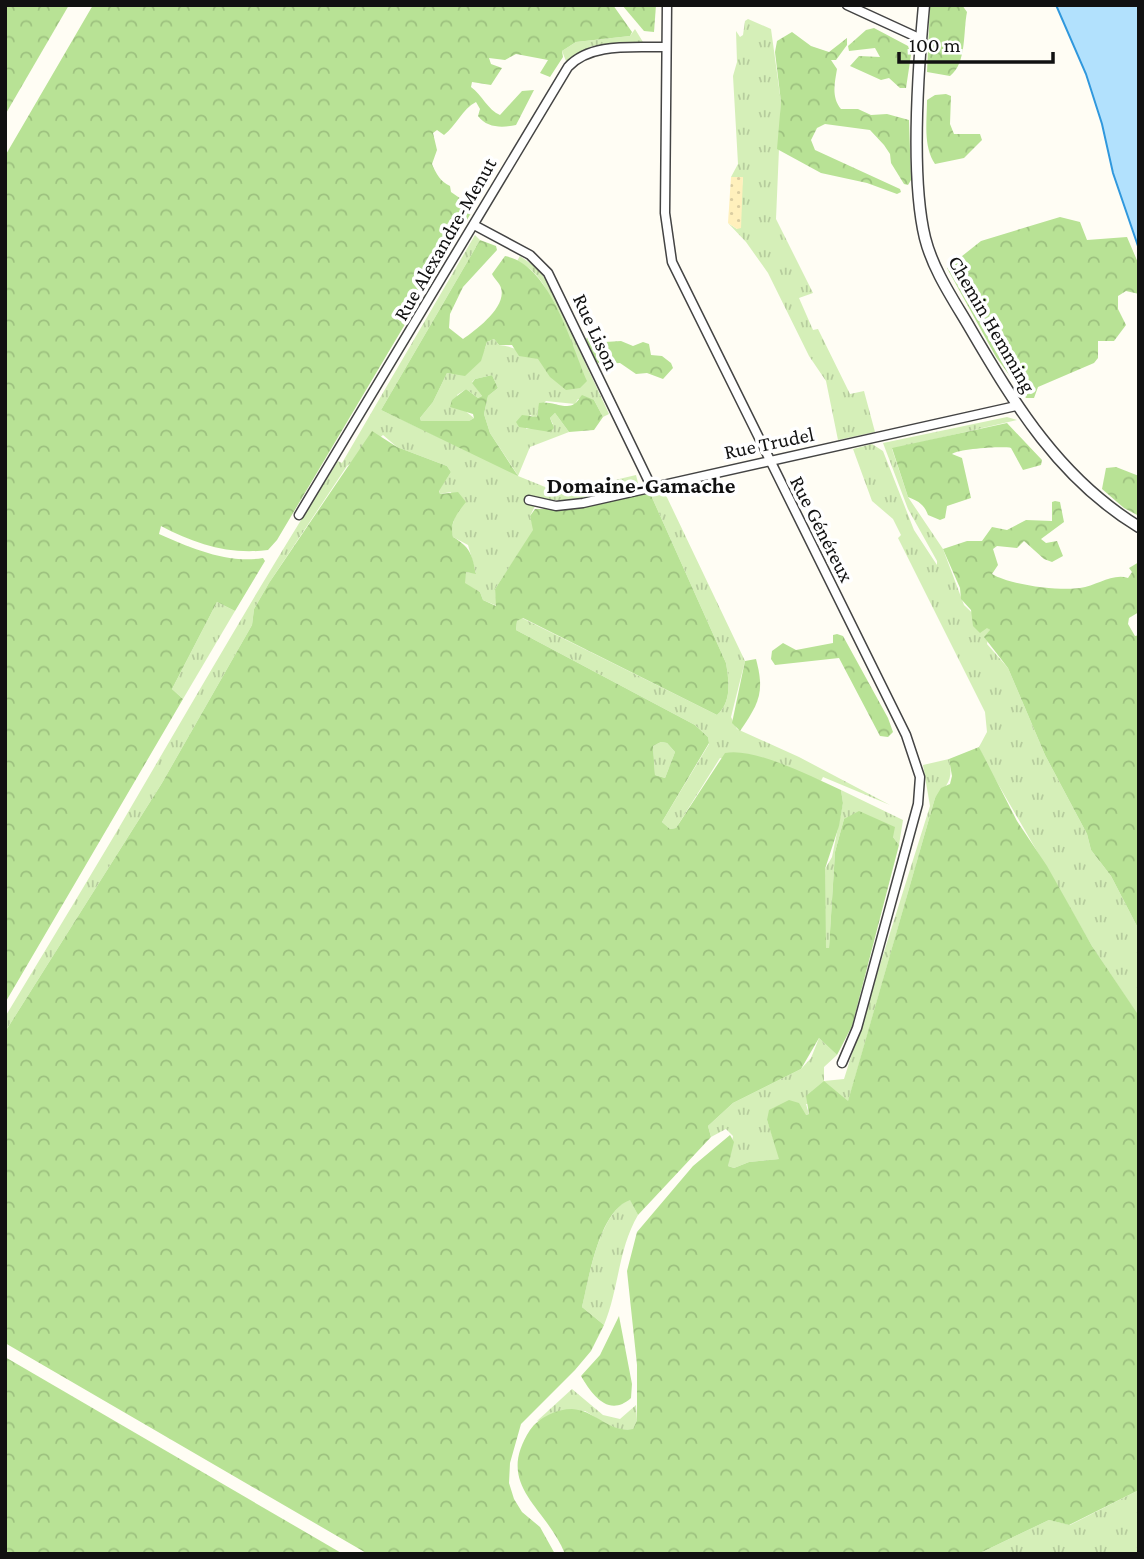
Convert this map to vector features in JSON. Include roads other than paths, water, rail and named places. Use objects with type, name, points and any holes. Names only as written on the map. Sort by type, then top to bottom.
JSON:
[{"type":"street","name":"Rue Généreux","points":[[667,5],[665,213],[668,251],[768,460],[906,735],[920,777],[918,804],[860,1015],[842,1063]]},
{"type":"street","points":[[846,5],[921,39]]},
{"type":"street","name":"Chemin Hemming","points":[[924,5],[919,187],[925,238],[941,277],[1016,406],[1074,477],[1109,508],[1139,527]]},
{"type":"street","name":"Rue Alexandre-Menut","points":[[299,515],[554,87],[572,63],[583,55],[598,50],[665,47]]},
{"type":"street","name":"Rue Lison","points":[[474,225],[530,255],[548,273],[651,486]]},
{"type":"street","name":"Rue Trudel","points":[[529,500],[564,506],[1016,406]]},
{"type":"water","points":[[1056,5],[1139,5],[1139,249],[1113,173],[1102,124],[1086,74]]},
{"type":"district","name":"Domaine-Gamache","points":[[641,485]]}]
